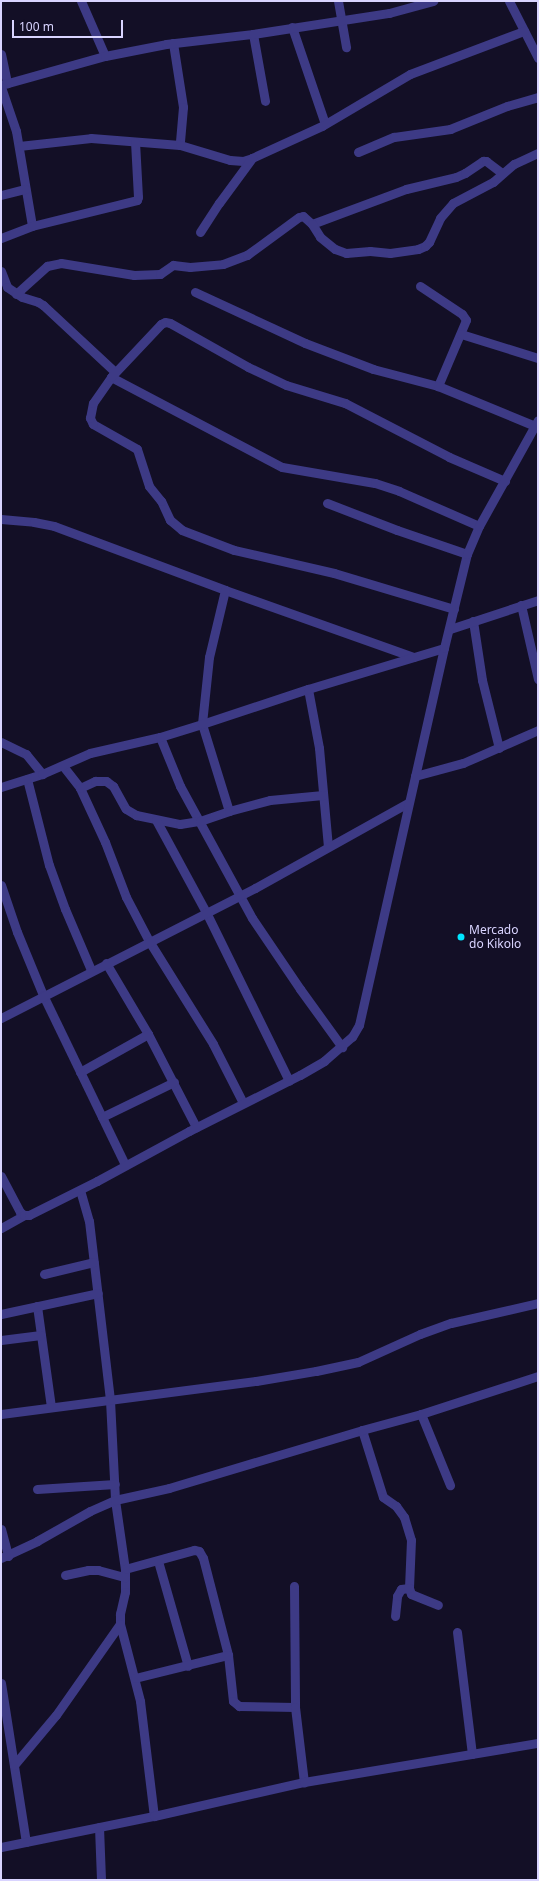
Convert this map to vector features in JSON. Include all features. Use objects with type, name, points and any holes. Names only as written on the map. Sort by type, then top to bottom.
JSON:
[{"type":"street","points":[[81,1],[105,56]]},
{"type":"street","points":[[338,1],[346,47]]},
{"type":"street","points":[[3,85],[105,56],[173,43],[253,34],[389,13],[433,1]]},
{"type":"street","points":[[509,1],[538,58]]},
{"type":"street","points":[[292,27],[325,124]]},
{"type":"street","points":[[19,146],[91,138],[180,145],[234,161],[252,158],[325,124],[410,74],[524,31]]},
{"type":"street","points":[[253,34],[265,101]]},
{"type":"street","points":[[173,43],[183,107],[180,145]]},
{"type":"street","points":[[1,54],[3,85],[19,146],[32,226]]},
{"type":"street","points":[[358,152],[394,137],[450,128],[538,96]]},
{"type":"street","points":[[1,238],[32,226],[137,200],[135,142]]},
{"type":"street","points":[[16,294],[50,265],[64,262],[134,275],[160,274],[174,265],[190,267],[217,265],[247,255],[298,217],[303,216],[312,224],[320,238],[335,249],[346,253],[370,251],[390,253],[418,249],[425,246],[429,242],[440,218],[453,203],[493,182],[514,164],[538,152]]},
{"type":"street","points":[[200,232],[252,158]]},
{"type":"street","points":[[312,224],[406,189],[456,177],[483,161],[486,161],[502,174]]},
{"type":"street","points":[[1,195],[25,189]]},
{"type":"street","points":[[1,271],[7,287],[16,294],[44,305],[113,375],[282,467],[374,483],[399,491],[479,526]]},
{"type":"street","points":[[420,286],[462,314],[466,320],[438,386]]},
{"type":"street","points":[[1,1228],[24,1215],[29,1215],[80,1190],[196,1127],[289,1081],[324,1061],[352,1037],[359,1025],[414,776],[467,554],[479,526],[537,423],[438,386],[372,369],[268,327],[195,292]]},
{"type":"street","points":[[454,609],[334,573],[234,550],[182,530],[170,520],[161,501],[149,486],[137,450],[93,424],[90,418],[93,403],[113,375],[161,324],[165,322],[170,323],[248,367],[286,385],[345,403],[448,457],[505,480]]},
{"type":"street","points":[[461,334],[538,358]]},
{"type":"street","points":[[327,503],[397,530],[467,554]]},
{"type":"street","points":[[1,519],[34,522],[54,526],[225,590],[413,657]]},
{"type":"street","points":[[225,590],[209,657],[202,724],[229,811]]},
{"type":"street","points":[[450,629],[538,600]]},
{"type":"street","points":[[521,606],[538,679]]},
{"type":"street","points":[[473,621],[482,680],[499,748]]},
{"type":"street","points":[[1,787],[63,766],[90,753],[160,737],[308,689],[444,648]]},
{"type":"street","points":[[308,689],[319,748],[328,847]]},
{"type":"street","points":[[414,776],[463,763],[538,730]]},
{"type":"street","points":[[160,737],[180,786],[252,918],[272,949],[342,1047]]},
{"type":"street","points":[[1,742],[26,754],[33,760],[42,774]]},
{"type":"street","points":[[63,766],[80,788],[103,837],[126,897],[149,941],[213,1044],[243,1103]]},
{"type":"street","points":[[27,779],[49,865],[65,908],[92,970]]},
{"type":"street","points":[[80,788],[95,781],[106,781],[113,786],[126,809],[136,815],[180,824],[200,822],[229,811],[276,800],[323,795]]},
{"type":"street","points":[[1,1018],[43,995],[240,895],[408,803]]},
{"type":"street","points":[[156,820],[206,912],[289,1081]]},
{"type":"street","points":[[1,885],[17,932],[43,995],[125,1165]]},
{"type":"street","points":[[106,963],[148,1034],[196,1127]]},
{"type":"street","points":[[80,1072],[148,1034]]},
{"type":"street","points":[[102,1117],[174,1082]]},
{"type":"street","points":[[1,1176],[20,1212],[24,1215]]},
{"type":"street","points":[[80,1190],[89,1221],[110,1400],[115,1500],[125,1573],[125,1592],[120,1614],[120,1624],[135,1678],[154,1816]]},
{"type":"street","points":[[44,1274],[94,1262]]},
{"type":"street","points":[[1,1314],[98,1293]]},
{"type":"street","points":[[1,1414],[256,1381],[323,1370],[358,1362],[420,1334],[451,1323],[538,1303]]},
{"type":"street","points":[[37,1306],[51,1407]]},
{"type":"street","points":[[1,1340],[41,1335]]},
{"type":"street","points":[[1,1530],[5,1557],[90,1511],[115,1500],[169,1488],[362,1430],[421,1414],[538,1376]]},
{"type":"street","points":[[421,1414],[450,1485]]},
{"type":"street","points":[[362,1430],[383,1497],[396,1506],[404,1517],[411,1540],[410,1594],[438,1605]]},
{"type":"street","points":[[37,1489],[115,1484]]},
{"type":"street","points":[[65,1575],[93,1570],[125,1573],[194,1550],[199,1552],[203,1558],[228,1655],[233,1701],[236,1705],[295,1707]]},
{"type":"street","points":[[158,1562],[188,1666]]},
{"type":"street","points":[[294,1586],[295,1707],[304,1782]]},
{"type":"street","points":[[395,1616],[397,1596],[402,1589],[409,1588]]},
{"type":"street","points":[[14,1765],[56,1715],[120,1624]]},
{"type":"street","points":[[457,1632],[472,1754]]},
{"type":"street","points":[[135,1678],[228,1655]]},
{"type":"street","points":[[1,1683],[26,1842]]},
{"type":"street","points":[[1,1847],[154,1816],[304,1782],[538,1743]]},
{"type":"street","points":[[99,1827],[101,1880]]},
{"type":"place","name":"Mercado do Kikolo","points":[[461,937]]}]
